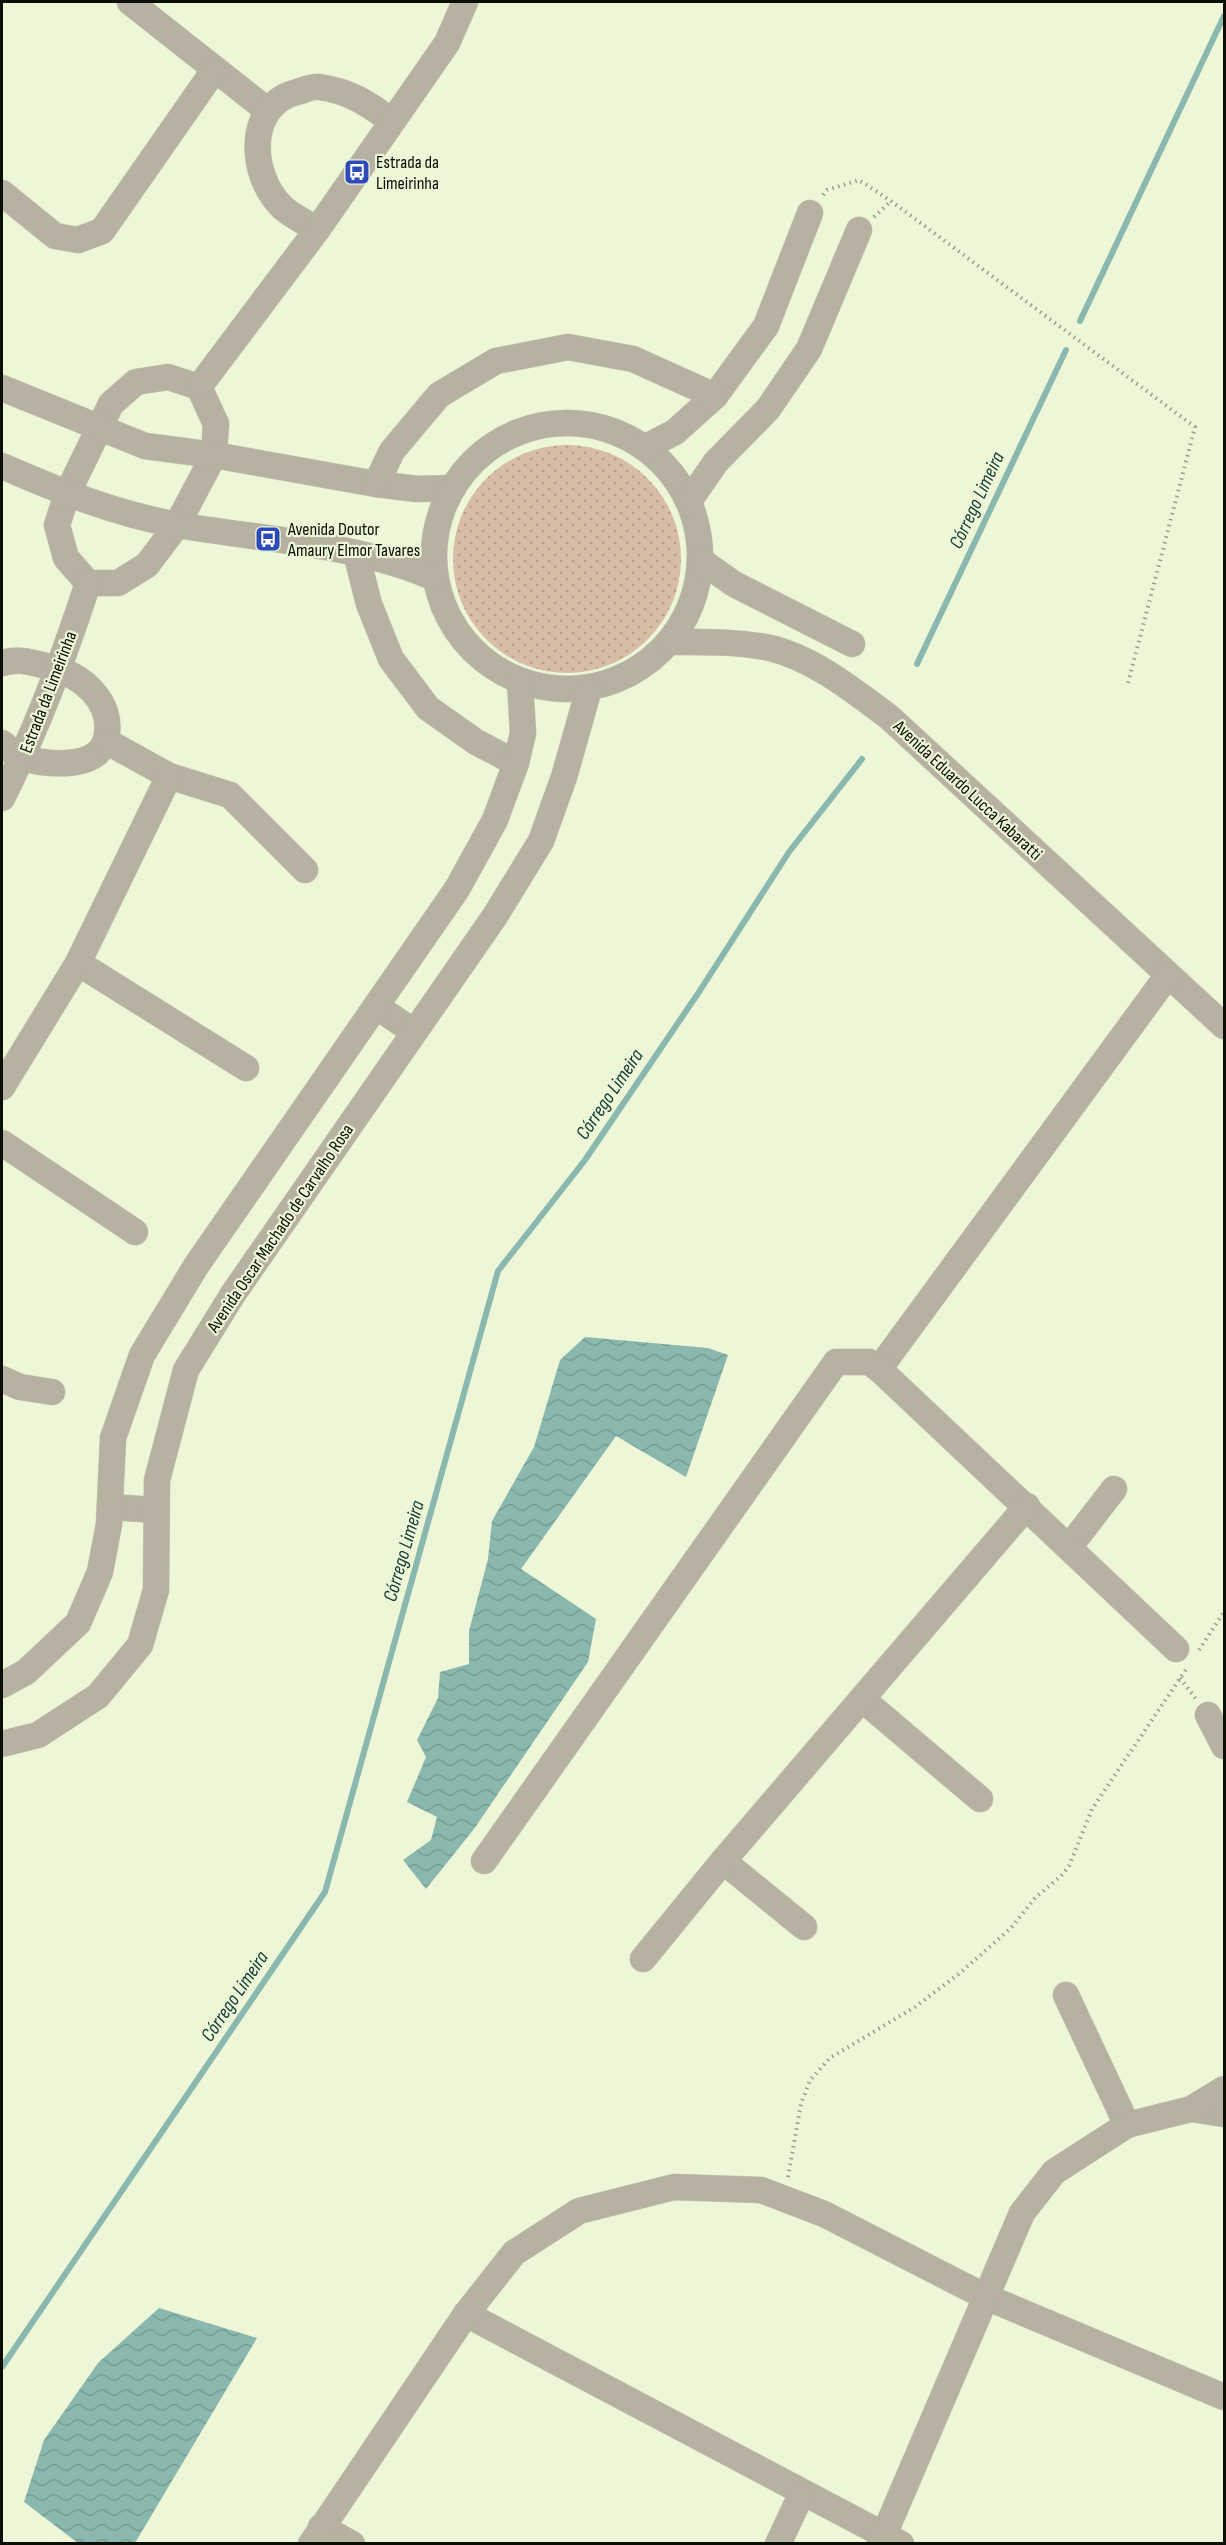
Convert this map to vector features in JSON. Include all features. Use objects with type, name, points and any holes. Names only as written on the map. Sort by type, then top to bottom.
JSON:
[{"type":"street","points":[[130,2],[267,110]]},
{"type":"street","points":[[199,387],[317,230],[447,43],[465,2]]},
{"type":"street","points":[[2,193],[55,236],[78,240],[102,231],[215,69]]},
{"type":"street","points":[[317,230],[282,207],[262,175],[256,136],[267,110],[284,95],[317,86],[356,95],[392,121]]},
{"type":"street","points":[[646,447],[675,432],[715,396],[766,326],[810,213]]},
{"type":"street","points":[[689,501],[716,462],[768,409],[810,348],[859,230]]},
{"type":"street","points":[[375,484],[392,451],[439,395],[496,362],[568,347],[633,359],[715,396]]},
{"type":"street","points":[[168,377],[199,387],[216,424],[214,455],[177,525],[147,565],[118,582],[88,583],[66,558],[57,525],[67,494],[111,404],[136,382],[168,377]]},
{"type":"street","points":[[2,388],[145,446],[214,455],[375,484],[417,489],[453,488]]},
{"type":"street","points":[[581,422],[615,430],[646,447],[671,471],[689,501],[699,534],[700,560],[692,603],[669,642],[652,660],[622,678],[589,688],[554,690],[520,682],[489,665],[464,641],[445,611],[435,578],[434,543],[442,509],[459,478],[483,452],[512,434],[546,423],[581,422]]},
{"type":"street","points":[[2,466],[67,494],[119,512],[177,525],[356,553],[401,563],[435,578]]},
{"type":"street","points":[[356,553],[369,604],[391,659],[428,708],[476,742],[516,763]]},
{"type":"street","points":[[700,560],[734,584],[852,644]]},
{"type":"street","name":"Estrada da Limeirinha","points":[[2,798],[22,758],[60,669],[88,583]]},
{"type":"street","name":"Avenida Eduardo Lucca Kabaratti","points":[[669,642],[708,642],[771,648],[830,673],[889,717],[1224,1026]]},
{"type":"street","points":[[2,663],[15,659],[60,669],[95,690],[107,715],[106,741],[91,758],[67,765],[22,758],[2,743]]},
{"type":"street","points":[[2,1685],[26,1672],[78,1623],[100,1572],[110,1507],[113,1438],[142,1355],[196,1266],[457,889],[495,820],[516,763],[523,733],[520,682]]},
{"type":"street","name":"Avenida Oscar Machado de Carvalho Rosa","points":[[2,1744],[38,1735],[98,1696],[140,1645],[156,1590],[157,1480],[186,1370],[233,1294],[495,915],[541,841],[564,777],[589,688]]},
{"type":"street","points":[[106,741],[170,776],[230,795],[305,870]]},
{"type":"street","points":[[2,1087],[78,963],[170,776]]},
{"type":"street","points":[[78,963],[246,1068]]},
{"type":"street","points":[[879,1369],[1168,975]]},
{"type":"street","points":[[376,1006],[414,1032]]},
{"type":"street","points":[[2,1143],[135,1232]]},
{"type":"street","points":[[484,1861],[836,1362],[869,1362],[879,1369],[1070,1546],[1176,1649]]},
{"type":"street","points":[[2,1379],[20,1387],[52,1392]]},
{"type":"street","points":[[1070,1546],[1114,1489]]},
{"type":"street","points":[[643,1959],[723,1861],[1027,1506]]},
{"type":"street","points":[[110,1507],[156,1510]]},
{"type":"street","points":[[861,1699],[980,1799]]},
{"type":"street","points":[[1208,1715],[1224,1746]]},
{"type":"street","points":[[723,1861],[804,1927]]},
{"type":"street","points":[[1066,1995],[1127,2125]]},
{"type":"street","points":[[466,2314],[888,2541],[1022,2213],[1054,2172],[1127,2125],[1191,2109],[1224,2089]]},
{"type":"street","points":[[1191,2109],[1224,2114]]},
{"type":"street","points":[[352,2544],[316,2535],[466,2314],[514,2253],[579,2211],[674,2187],[761,2190],[825,2214],[986,2297],[1224,2397]]},
{"type":"street","points":[[778,2544],[802,2493]]},
{"type":"path","points":[[810,213],[827,190],[859,180],[891,201],[1195,427],[1128,683]]},
{"type":"path","points":[[784,2199],[801,2104],[810,2080],[830,2058],[915,2007],[960,1973],[1011,1929],[1035,1898],[1061,1876],[1072,1860],[1092,1809],[1224,1612]]},
{"type":"shaded area","points":[[567,445],[600,450],[621,459],[639,471],[655,487],[667,505],[676,526],[681,559],[676,592],[667,613],[655,631],[639,647],[621,659],[600,668],[567,673],[534,668],[513,659],[495,647],[479,631],[467,613],[458,592],[453,559],[458,526],[467,505],[479,487],[495,471],[513,459],[534,450]]},
{"type":"water","points":[[585,1337],[708,1348],[728,1355],[686,1477],[616,1436],[521,1569],[596,1619],[588,1662],[474,1829],[426,1889],[403,1860],[431,1840],[437,1817],[407,1802],[426,1757],[417,1740],[438,1698],[440,1672],[469,1664],[469,1631],[488,1559],[492,1521],[534,1447],[560,1360]]},
{"type":"water","points":[[159,2308],[257,2338],[135,2543],[78,2543],[24,2502],[44,2440],[98,2363]]},
{"type":"waterway","name":"Córrego Limeira","points":[[1080,321],[1224,16]]},
{"type":"waterway","name":"Córrego Limeira","points":[[917,664],[1066,350]]},
{"type":"waterway","name":"Córrego Limeira","points":[[2,2367],[325,1892],[498,1271],[585,1160],[699,992],[789,852],[862,759]]},
{"type":"place","name":"Estrada da Limeirinha","points":[[357,172]]},
{"type":"place","name":"Avenida Doutor Amaury Elmor Tavares","points":[[268,539]]}]
